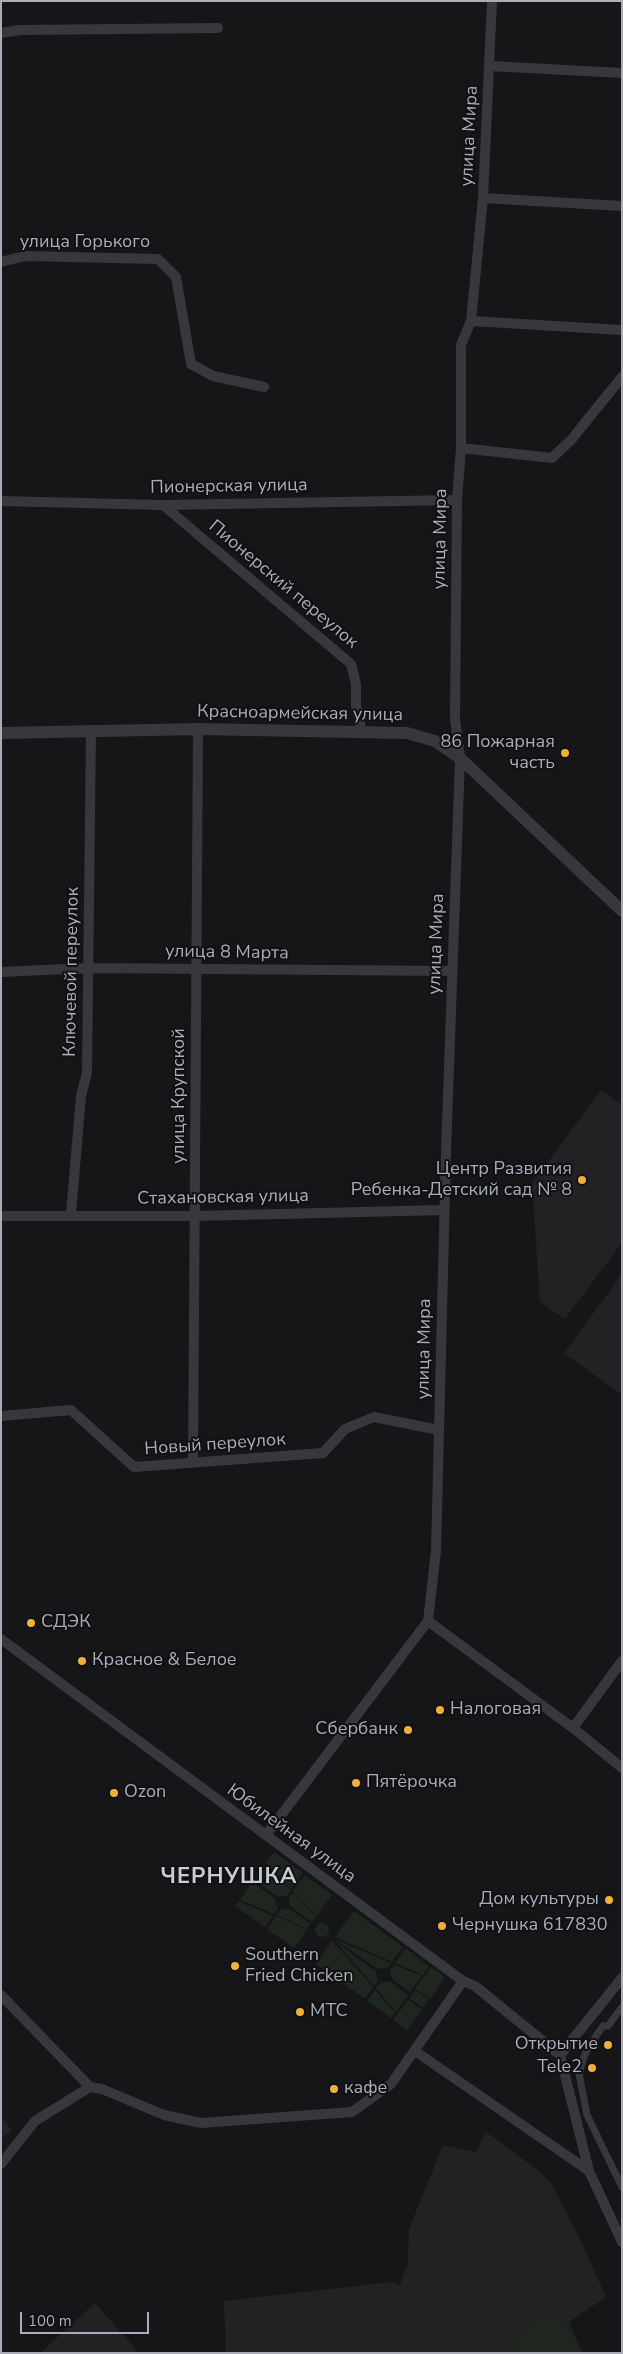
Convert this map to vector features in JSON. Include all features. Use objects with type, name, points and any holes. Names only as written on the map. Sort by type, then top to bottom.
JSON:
[{"type":"street","name":"улица Мира","points":[[428,1621],[436,1551],[444,1210],[460,758],[455,719],[457,500],[461,448],[461,345],[471,321],[482,198],[492,1]]},
{"type":"street","points":[[1,33],[20,30],[218,28]]},
{"type":"street","points":[[490,66],[622,74]]},
{"type":"street","points":[[482,198],[622,206]]},
{"type":"street","name":"улица Горького","points":[[1,262],[25,256],[158,259],[176,277],[191,364],[213,376],[264,387]]},
{"type":"street","points":[[471,321],[622,330]]},
{"type":"street","points":[[461,448],[552,458],[570,440],[622,377]]},
{"type":"street","name":"Пионерская улица","points":[[1,501],[163,505],[457,500]]},
{"type":"street","name":"Пионерский переулок","points":[[163,505],[351,664],[356,684],[356,705],[362,733]]},
{"type":"street","name":"Красноармейская улица","points":[[1,733],[198,729],[407,733],[435,741],[460,758],[622,911]]},
{"type":"street","name":"улица Крупской","points":[[193,1463],[198,729]]},
{"type":"street","name":"Ключевой переулок","points":[[71,1214],[80,1096],[87,1073],[91,730]]},
{"type":"street","name":"улица 8 Марта","points":[[1,972],[89,968],[452,971]]},
{"type":"street","name":"Стахановская улица","points":[[1,1216],[71,1214],[196,1216],[444,1210]]},
{"type":"street","name":"Новый переулок","points":[[1,1416],[71,1410],[134,1468],[323,1453],[345,1429],[374,1417],[439,1430]]},
{"type":"street","points":[[266,1835],[428,1621],[572,1728],[622,1768]]},
{"type":"street","name":"Юбилейная улица","points":[[1,1639],[464,1981],[475,1986],[560,2055]]},
{"type":"street","points":[[572,1728],[622,1661]]},
{"type":"street","points":[[622,1978],[560,2055],[589,2171],[622,2242]]},
{"type":"street","points":[[1,1995],[90,2087],[102,2089],[164,2115],[201,2123],[352,2112],[391,2084],[464,1981]]},
{"type":"street","points":[[622,2007],[608,2026],[603,2026],[596,2036],[585,2054],[579,2074],[588,2115],[622,2187]]},
{"type":"street","points":[[415,2051],[589,2171]]},
{"type":"street","points":[[1,2164],[36,2121],[90,2087]]},
{"type":"shaded area","points":[[601,1090],[622,1105],[622,1243],[565,1319],[540,1302],[532,1184]]},
{"type":"shaded area","points":[[622,1274],[622,1395],[564,1353]]},
{"type":"shaded area","points":[[274,1852],[303,1873],[291,1889],[266,1863]]},
{"type":"shaded area","points":[[265,1865],[291,1890],[287,1896],[278,1897],[254,1880]]},
{"type":"shaded area","points":[[305,1875],[332,1895],[317,1916],[293,1891]]},
{"type":"shaded area","points":[[252,1882],[276,1899],[278,1908],[274,1914],[240,1900]]},
{"type":"shaded area","points":[[293,1892],[316,1917],[312,1922],[290,1906],[289,1898]]},
{"type":"shaded area","points":[[239,1901],[273,1916],[265,1927],[235,1906]]},
{"type":"shaded area","points":[[288,1908],[311,1924],[307,1929],[277,1915],[281,1909]]},
{"type":"shaded area","points":[[354,1911],[403,1947],[392,1962],[335,1937]]},
{"type":"shaded area","points":[[276,1916],[307,1930],[294,1948],[267,1929]]},
{"type":"shaded area","points":[[322,1923],[327,1925],[329,1930],[327,1935],[322,1937],[317,1935],[315,1930],[317,1925]]},
{"type":"shaded area","points":[[334,1939],[391,1963],[388,1968],[378,1969]]},
{"type":"shaded area","points":[[334,1940],[376,1972],[378,1981],[374,1986]]},
{"type":"shaded area","points":[[332,1941],[373,1987],[365,1999],[316,1964]]},
{"type":"shaded area","points":[[405,1948],[429,1966],[423,1975],[395,1963]]},
{"type":"shaded area","points":[[394,1965],[422,1976],[410,1992],[392,1979],[390,1970]]},
{"type":"shaded area","points":[[431,1967],[445,1977],[430,1999],[415,1989]]},
{"type":"shaded area","points":[[390,1981],[408,1995],[396,2012],[376,1989],[380,1983]]},
{"type":"shaded area","points":[[375,1990],[395,2013],[391,2018],[367,2001]]},
{"type":"shaded area","points":[[415,1990],[429,2000],[423,2008],[409,1998]]},
{"type":"shaded area","points":[[408,2000],[422,2010],[407,2030],[393,2020]]},
{"type":"shaded area","points":[[1,2117],[12,2130],[1,2139]]},
{"type":"shaded area","points":[[486,2132],[539,2171],[550,2182],[575,2228],[606,2297],[569,2322],[582,2353],[226,2353],[224,2301],[392,2282],[400,2285],[408,2261],[409,2229],[443,2145],[476,2152]]},
{"type":"shaded area","points":[[95,2303],[139,2353],[40,2353]]},
{"type":"shaded area","points":[[538,2319],[557,2320],[573,2335],[580,2353],[512,2353],[519,2333]]},
{"type":"place","name":"86 Пожарная часть","points":[[565,753]]},
{"type":"place","name":"Центр Развития Ребенка-Детский сад № 8","points":[[582,1180]]},
{"type":"place","name":"СДЭК","points":[[31,1623]]},
{"type":"place","name":"Красное & Белое","points":[[82,1661]]},
{"type":"place","name":"Налоговая","points":[[440,1710]]},
{"type":"place","name":"Сбербанк","points":[[408,1730]]},
{"type":"place","name":"Пятёрочка","points":[[356,1783]]},
{"type":"place","name":"Ozon","points":[[114,1793]]},
{"type":"place","name":"Дом культуры","points":[[609,1900]]},
{"type":"place","name":"Чернушка 617830","points":[[442,1926]]},
{"type":"place","name":"Southern Fried Chicken","points":[[235,1966]]},
{"type":"place","name":"МТС","points":[[300,2012]]},
{"type":"place","name":"Открытие","points":[[608,2045]]},
{"type":"place","name":"Tele2","points":[[592,2068]]},
{"type":"place","name":"кафе","points":[[334,2089]]},
{"type":"district","name":"ЧЕРНУШКА","points":[[229,1878]]}]
